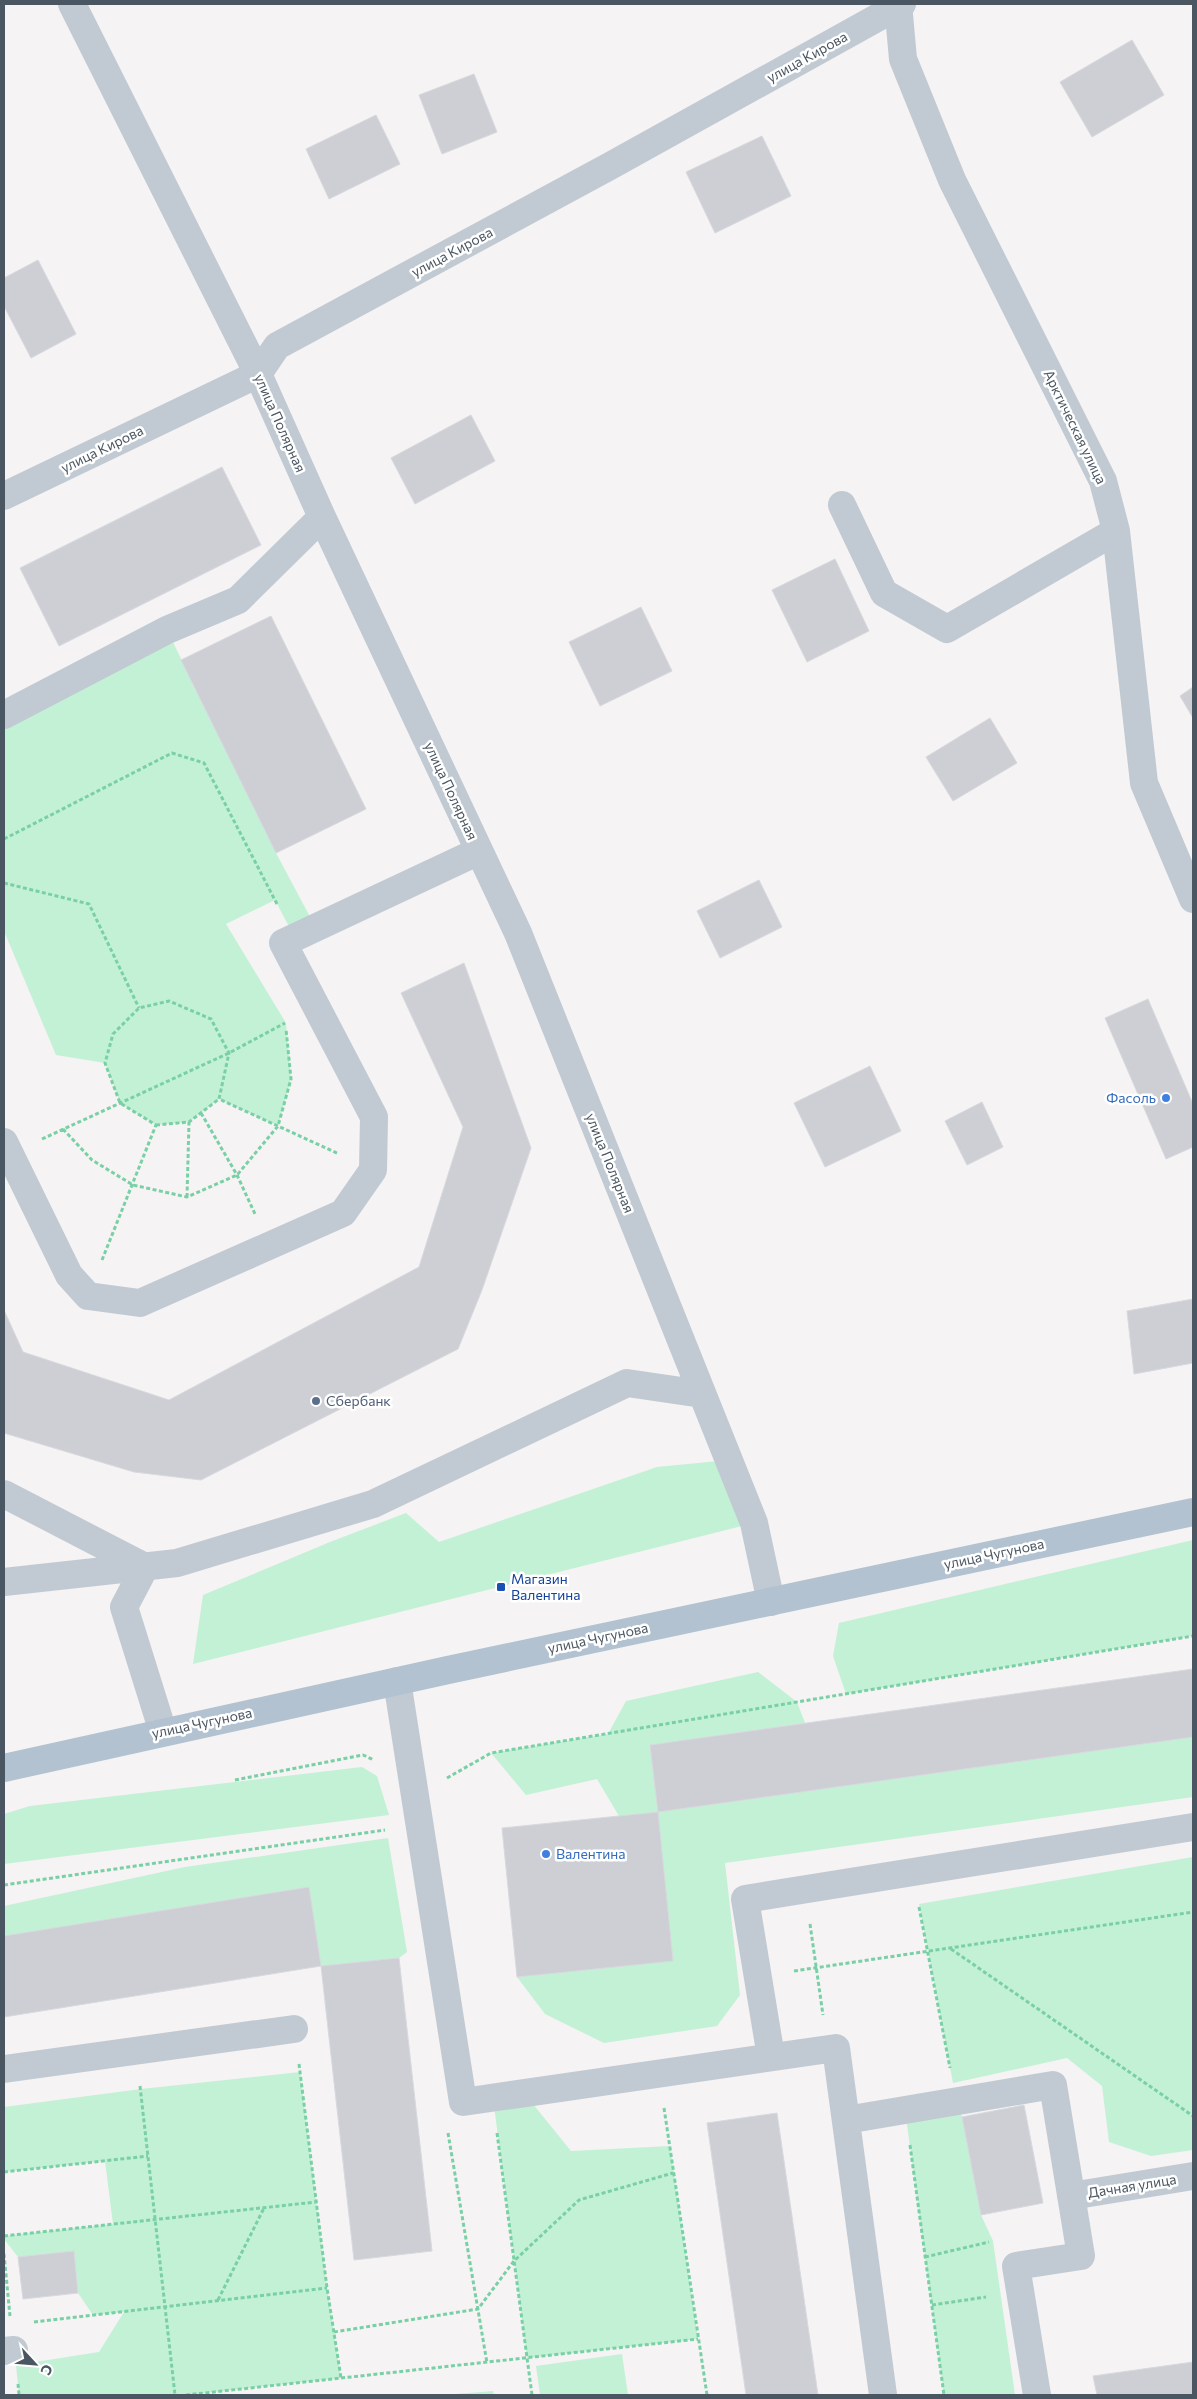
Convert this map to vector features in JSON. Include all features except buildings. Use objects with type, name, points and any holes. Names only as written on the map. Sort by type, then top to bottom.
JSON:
[{"type":"main road","name":"улица Чугунова","points":[[4,1768],[397,1681],[1193,1512]]},
{"type":"street","name":"улица Полярная","points":[[72,4],[258,374],[322,517],[518,933],[754,1523],[771,1602]]},
{"type":"street","name":"улица Кирова","points":[[4,496],[258,374],[277,346],[610,166],[900,4]]},
{"type":"street","name":"Арктическая улица","points":[[900,4],[903,59],[952,180],[1102,481],[1116,531],[1144,783],[1193,899]]},
{"type":"street","points":[[842,505],[884,593],[947,629],[1116,531]]},
{"type":"street","points":[[4,715],[168,630],[238,600],[322,517]]},
{"type":"street","points":[[7,1148],[69,1275],[88,1296],[140,1303],[343,1213],[373,1170],[374,1117],[283,943],[479,851]]},
{"type":"street","points":[[4,1582],[176,1563],[373,1504],[627,1383],[702,1394]]},
{"type":"street","points":[[4,1494],[145,1566]]},
{"type":"street","points":[[145,1566],[124,1607],[163,1732]]},
{"type":"street","points":[[397,1681],[462,2102],[836,2048],[883,2395]]},
{"type":"street","points":[[771,2057],[745,1899],[1193,1828]]},
{"type":"street","points":[[4,2069],[294,2029]]},
{"type":"street","points":[[846,2120],[1053,2085],[1081,2256],[1016,2266],[1037,2395]]},
{"type":"street","name":"Дачная улица","points":[[1071,2196],[1193,2176]]},
{"type":"path","points":[[4,839],[172,753],[204,763],[295,938]]},
{"type":"path","points":[[4,883],[89,904],[139,1008]]},
{"type":"path","points":[[169,1001],[211,1019],[229,1053],[219,1098],[189,1122],[156,1125],[120,1103],[105,1063],[114,1034],[139,1008],[169,1001]]},
{"type":"path","points":[[7,1148],[63,1129],[229,1053],[317,1008]]},
{"type":"path","points":[[63,1129],[92,1160],[133,1185],[187,1197],[237,1175],[278,1126],[291,1079],[286,1023]]},
{"type":"path","points":[[219,1098],[373,1170]]},
{"type":"path","points":[[201,1113],[237,1175],[270,1245]]},
{"type":"path","points":[[187,1197],[189,1122]]},
{"type":"path","points":[[88,1296],[156,1125]]},
{"type":"path","points":[[4,1885],[396,1829],[415,1796],[491,1753],[1193,1636]]},
{"type":"path","points":[[913,1872],[956,2101]]},
{"type":"path","points":[[805,1889],[829,2049]]},
{"type":"path","points":[[758,1977],[1193,1912]]},
{"type":"path","points":[[951,1948],[1193,2116]]},
{"type":"path","points":[[294,2029],[327,2288],[341,2378]]},
{"type":"path","points":[[136,2051],[175,2395]]},
{"type":"path","points":[[658,2073],[707,2395]]},
{"type":"path","points":[[493,2098],[532,2395]]},
{"type":"path","points":[[905,2110],[944,2395]]},
{"type":"path","points":[[4,2172],[148,2156]]},
{"type":"path","points":[[334,2332],[478,2309],[514,2260],[579,2200],[673,2173]]},
{"type":"path","points":[[4,2236],[316,2202]]},
{"type":"path","points":[[218,2300],[264,2208]]},
{"type":"path","points":[[30,2322],[327,2288]]},
{"type":"path","points":[[932,2305],[1021,2292]]},
{"type":"path","points":[[186,2395],[698,2340]]},
{"type":"green space","points":[[167,630],[276,853],[316,928],[295,938],[275,900],[226,924],[286,1023],[291,1079],[278,1126],[219,1099],[189,1122],[156,1125],[120,1103],[105,1063],[56,1055],[4,931],[4,715]]},
{"type":"green space","points":[[729,1460],[754,1523],[193,1664],[203,1595],[330,1542],[406,1513],[439,1542],[657,1467]]},
{"type":"green space","points":[[1193,1540],[1193,1636],[846,1694],[833,1656],[839,1623]]},
{"type":"green space","points":[[758,1672],[797,1702],[805,1723],[651,1745],[658,1812],[1193,1737],[1193,1797],[725,1863],[740,1995],[717,2026],[604,2043],[545,2014],[517,1977],[673,1961],[657,1812],[619,1816],[597,1779],[526,1795],[491,1753],[608,1734],[626,1701]]},
{"type":"green space","points":[[362,1767],[377,1776],[389,1815],[4,1864],[4,1814],[30,1806]]},
{"type":"green space","points":[[388,1838],[407,1952],[399,1958],[321,1966],[308,1887],[4,1936],[4,1906],[185,1867]]},
{"type":"green space","points":[[1193,1857],[1193,2150],[1151,2156],[1109,2142],[1102,2086],[1067,2058],[953,2083],[919,1904]]},
{"type":"green space","points":[[300,2072],[327,2288],[341,2378],[186,2395],[19,2395],[16,2365],[99,2352],[124,2312],[93,2315],[78,2293],[74,2251],[18,2257],[4,2239],[4,2236],[113,2224],[105,2161],[4,2172],[4,2107],[141,2089]]},
{"type":"green space","points":[[524,2093],[571,2151],[670,2146],[698,2339],[527,2358],[493,2098]]},
{"type":"green space","points":[[956,2101],[962,2117],[981,2215],[993,2241],[1015,2395],[944,2395],[905,2110]]},
{"type":"green space","points":[[622,2354],[628,2395],[540,2395],[536,2366]]},
{"type":"green space","points":[[493,2391],[494,2395],[444,2395]]},
{"type":"place","name":"Фасоль","points":[[1166,1098]]},
{"type":"place","name":"Сбербанк","points":[[316,1401]]},
{"type":"place","name":"Магазин Валентина","points":[[501,1587]]},
{"type":"place","name":"Валентина","points":[[546,1854]]}]
